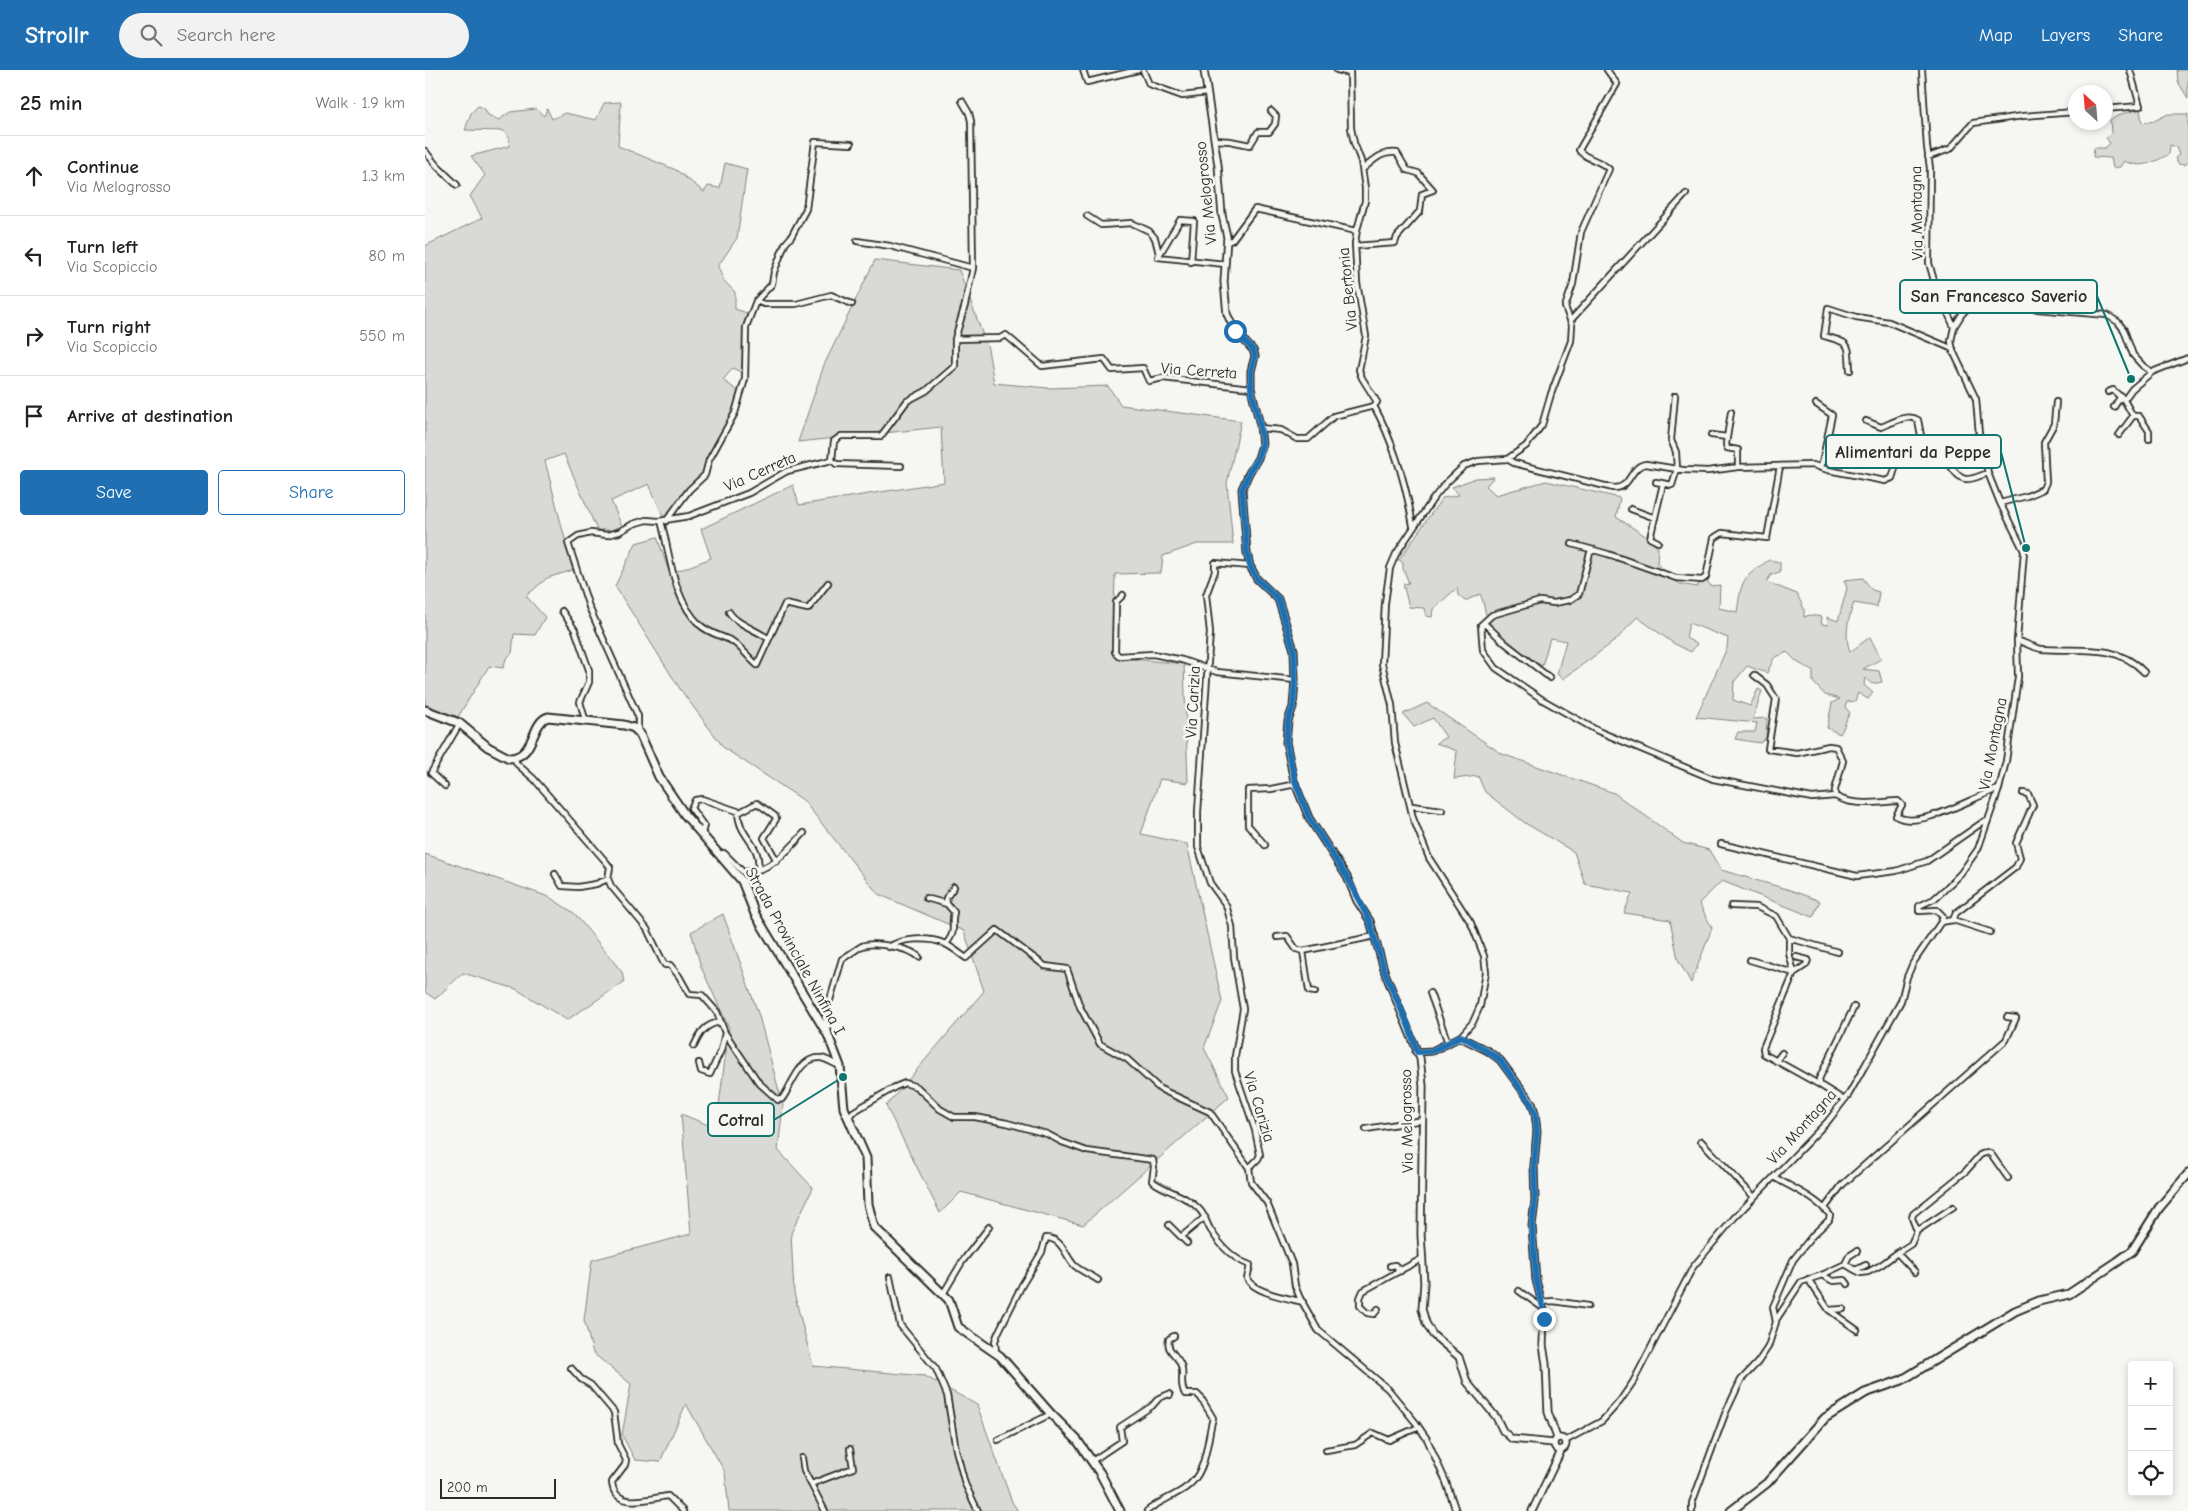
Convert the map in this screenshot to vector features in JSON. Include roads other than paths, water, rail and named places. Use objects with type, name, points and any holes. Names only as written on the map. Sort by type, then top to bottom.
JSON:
[{"type":"main road","points":[[425,710],[460,723],[488,747],[506,758],[514,758],[530,744],[541,721],[553,716],[624,724],[638,731]]},
{"type":"main road","name":"Strada Provinciale Ninfina I","points":[[638,731],[645,742],[662,782],[685,815],[721,854],[742,881],[755,914],[828,1035],[840,1066],[844,1108],[868,1166],[868,1204],[874,1227],[951,1302],[958,1327],[997,1354],[1077,1440],[1092,1461],[1120,1511]]},
{"type":"main road","points":[[1731,1511],[1767,1483],[1825,1418],[1865,1393],[1902,1380],[2015,1311],[2039,1301],[2069,1294],[2132,1251],[2159,1208],[2188,1174]]},
{"type":"street","points":[[1083,70],[1084,80],[1087,82],[1138,70]]},
{"type":"street","points":[[1143,70],[1149,84],[1182,96],[1207,93]]},
{"type":"street","name":"Via Melogrosso","points":[[1203,70],[1227,242],[1225,264],[1227,314],[1235,331],[1253,350],[1255,356],[1251,371],[1251,388],[1261,428],[1262,444],[1241,495],[1247,553],[1250,566],[1257,579],[1278,599],[1294,650],[1295,680],[1293,707],[1288,721],[1286,742],[1296,784],[1309,818],[1347,877],[1375,936],[1385,973],[1409,1027],[1422,1073],[1421,1235],[1425,1283],[1422,1309],[1425,1323],[1433,1335],[1459,1357],[1467,1382],[1497,1417],[1503,1431],[1511,1439],[1555,1440]]},
{"type":"street","points":[[1337,70],[1350,71]]},
{"type":"street","points":[[1417,1052],[1432,1051],[1461,1036],[1473,1022],[1480,1006],[1486,972],[1484,956],[1471,923],[1429,858],[1413,818],[1412,806],[1395,744],[1392,705],[1381,664],[1385,603],[1390,568],[1413,526],[1442,488],[1464,466],[1478,461],[1507,459],[1526,446],[1542,425],[1571,340],[1572,325],[1565,307],[1573,284],[1581,232],[1609,169],[1602,163],[1583,155],[1579,150],[1617,84],[1607,70]]},
{"type":"street","name":"Via Montagna","points":[[1565,1441],[1602,1421],[1620,1401],[1633,1382],[1693,1267],[1710,1244],[1828,1121],[1844,1100],[1901,1001],[1907,977],[1913,963],[1941,922],[1943,916],[1937,910],[1917,912],[1919,906],[1934,899],[1961,873],[1977,849],[1999,789],[2006,760],[2018,677],[2017,640],[2024,551],[2000,503],[1988,472],[1979,434],[1976,399],[1953,349],[1951,341],[1954,328],[1935,284],[1929,263],[1931,189],[1922,70]]},
{"type":"street","points":[[2113,108],[2140,106],[2130,70]]},
{"type":"street","name":"Via Bertonia","points":[[1350,71],[1351,128],[1353,143],[1363,168],[1365,202],[1356,231],[1355,246],[1357,283],[1366,336],[1359,370],[1377,402],[1374,406],[1397,458],[1409,500],[1413,526]]},
{"type":"street","points":[[901,466],[836,464],[832,460],[834,441],[841,436],[881,436],[907,401],[926,391],[955,366],[955,339],[973,268],[971,121],[962,101]]},
{"type":"street","points":[[1214,140],[1250,145],[1258,132],[1269,132],[1275,124],[1275,116],[1271,111]]},
{"type":"street","points":[[1928,157],[1951,149],[1973,123],[2068,113]]},
{"type":"street","points":[[828,583],[809,609],[785,604],[757,666],[734,642],[702,627],[686,608],[675,583],[664,521],[689,490],[705,475],[709,460],[735,413],[745,379],[746,327],[756,301],[772,284],[774,272],[785,244],[791,237],[806,209],[815,142],[851,144]]},
{"type":"street","points":[[425,151],[437,166],[457,185]]},
{"type":"street","points":[[1355,246],[1395,243],[1397,237],[1419,211],[1422,194],[1433,190],[1418,173],[1407,170],[1397,154],[1387,152],[1381,154],[1363,168]]},
{"type":"street","points":[[1571,320],[1686,194]]},
{"type":"street","points":[[1227,242],[1232,240],[1255,209],[1356,231]]},
{"type":"street","points":[[1087,216],[1101,225],[1132,223],[1149,231],[1155,238],[1158,257],[1191,262],[1225,264]]},
{"type":"street","points":[[1159,254],[1180,220],[1194,220],[1191,262]]},
{"type":"street","points":[[857,241],[890,246],[973,268]]},
{"type":"street","points":[[756,301],[764,304],[796,304],[831,295],[852,304]]},
{"type":"street","points":[[1954,328],[1962,314],[1971,304],[1983,299],[1997,298],[2037,308],[2107,315],[2118,322],[2124,330],[2133,355],[2143,366],[2152,372]]},
{"type":"street","points":[[1850,370],[1848,345],[1846,342],[1824,336],[1828,308],[1856,316],[1889,322],[1953,349]]},
{"type":"street","name":"Via Cerreta","points":[[955,339],[1000,338],[1006,335],[1041,366],[1103,359],[1112,370],[1143,368],[1149,382],[1163,378],[1251,388]]},
{"type":"street","points":[[2114,407],[2152,372],[2188,358]]},
{"type":"street","points":[[2108,392],[2113,390],[2123,398],[2133,416]]},
{"type":"street","points":[[1656,482],[1672,485],[1677,469],[1676,452],[1671,440],[1675,396]]},
{"type":"street","points":[[2000,503],[2027,496],[2043,489],[2046,482],[2044,442],[2054,424],[2056,402]]},
{"type":"street","points":[[1816,404],[1831,415],[1821,468]]},
{"type":"street","points":[[1261,428],[1281,430],[1297,439],[1308,439],[1334,416],[1374,406]]},
{"type":"street","points":[[1731,412],[1727,448],[1737,450],[1738,467]]},
{"type":"street","points":[[2119,435],[2133,416]]},
{"type":"street","points":[[2133,416],[2139,416],[2149,431],[2149,438]]},
{"type":"street","points":[[1866,421],[1881,427],[1902,418],[1915,418],[1919,420],[1923,446]]},
{"type":"street","points":[[1711,434],[1727,437]]},
{"type":"street","points":[[1507,459],[1514,463],[1613,488],[1625,486],[1635,468],[1640,464],[1708,472],[1738,467],[1807,465],[1885,481],[1892,478],[1901,450],[1906,444],[1923,446],[1945,460],[1960,477],[1966,479],[1973,478],[1988,472]]},
{"type":"street","name":"Via Cerreta","points":[[638,731],[638,716],[589,608],[568,543],[578,536],[591,534],[607,535],[619,532],[645,520],[664,521],[689,516],[749,493],[787,471],[832,460]]},
{"type":"street","points":[[1572,544],[1633,562],[1676,578],[1702,580],[1706,577],[1714,538],[1717,534],[1767,538],[1780,466]]},
{"type":"street","points":[[1658,542],[1650,538],[1663,484]]},
{"type":"street","points":[[1631,509],[1655,518]]},
{"type":"street","points":[[1481,625],[1492,615],[1540,601],[1554,603],[1570,600],[1579,594],[1590,553],[1594,550]]},
{"type":"street","name":"Via Carizia","points":[[1249,1168],[1261,1155],[1255,1130],[1235,1071],[1235,1056],[1243,1009],[1232,926],[1226,905],[1210,883],[1198,847],[1198,812],[1210,632],[1206,595],[1215,571],[1215,563],[1250,566]]},
{"type":"street","points":[[1123,595],[1116,602],[1115,652],[1119,656],[1153,654],[1182,660],[1207,670],[1242,676],[1295,680]]},
{"type":"street","points":[[562,611],[575,630],[589,670],[589,682],[580,702],[585,720]]},
{"type":"street","points":[[729,612],[732,617],[748,628],[757,630],[769,639]]},
{"type":"street","points":[[1481,625],[1486,625],[1505,643],[1550,678]]},
{"type":"street","points":[[1481,625],[1483,650],[1496,668],[1543,700],[1598,730],[1713,780],[1812,798],[1835,796],[1845,802],[1859,804],[1898,801],[1901,805],[1896,816],[1903,820],[1925,818],[1983,793],[1999,789]]},
{"type":"street","points":[[2017,640],[2040,649],[2067,648],[2112,654],[2132,662],[2144,672]]},
{"type":"street","points":[[1754,676],[1767,686],[1776,699],[1768,749],[1797,753],[1829,746],[1836,747],[1843,761],[1835,796]]},
{"type":"street","points":[[445,786],[431,773],[460,723]]},
{"type":"street","points":[[514,758],[517,764],[534,779],[607,863],[611,872],[608,879],[596,884],[578,887],[562,886],[555,874]]},
{"type":"street","points":[[1265,845],[1248,825],[1247,790],[1271,789],[1296,784]]},
{"type":"street","points":[[1953,920],[1956,913],[2016,867],[2020,858],[2016,842],[2033,805],[2028,794],[2023,793]]},
{"type":"street","points":[[702,833],[703,826],[691,808],[695,800],[702,799],[739,812],[757,803],[775,816],[776,819],[764,838],[777,861]]},
{"type":"street","points":[[1412,806],[1442,810]]},
{"type":"street","points":[[739,812],[739,824],[746,838],[756,848],[759,862],[758,869]]},
{"type":"street","points":[[1721,844],[1857,876],[1896,871],[1927,860],[1983,822],[1988,821]]},
{"type":"street","points":[[721,854],[724,853],[743,872],[758,869],[777,861],[787,853],[804,833]]},
{"type":"street","points":[[608,879],[647,930],[656,951],[665,965],[670,965],[689,994],[702,996],[710,1004],[721,1022],[725,1033],[759,1083],[778,1100],[782,1100],[795,1076],[810,1060],[823,1058],[840,1066]]},
{"type":"street","points":[[947,904],[947,898],[954,887]]},
{"type":"street","points":[[926,898],[947,904],[955,912],[952,921],[954,929],[952,936],[946,944]]},
{"type":"street","points":[[1731,906],[1757,907],[1776,916],[1789,938],[1789,953],[1794,973]]},
{"type":"street","points":[[1941,922],[1953,920],[1957,923],[1990,932]]},
{"type":"street","points":[[889,947],[894,943],[925,940],[946,944],[966,958],[997,930],[1045,966],[1067,969],[1080,1007],[1100,1044],[1127,1058],[1161,1089],[1210,1112],[1249,1168],[1251,1182],[1267,1202],[1292,1264],[1295,1286],[1318,1330],[1388,1389],[1419,1426],[1446,1482],[1456,1511]]},
{"type":"street","points":[[1277,938],[1287,936],[1296,949],[1303,951],[1375,936]]},
{"type":"street","points":[[1789,938],[1838,952]]},
{"type":"street","points":[[828,1035],[825,1018],[842,959],[863,946],[872,944],[914,952],[919,957]]},
{"type":"street","points":[[1303,951],[1309,991],[1315,992]]},
{"type":"street","points":[[1796,957],[1808,960],[1806,965],[1794,973],[1763,1048],[1764,1054],[1821,1085],[1844,1100]]},
{"type":"street","points":[[1750,960],[1794,973]]},
{"type":"street","points":[[1430,993],[1448,1043]]},
{"type":"street","points":[[1821,1085],[1819,1080],[1854,1007]]},
{"type":"street","points":[[1824,1209],[1842,1185],[2006,1040],[2016,1018],[2007,1016]]},
{"type":"street","points":[[693,1046],[701,1031],[707,1026],[721,1022]]},
{"type":"street","points":[[699,1063],[701,1071],[710,1074],[721,1050],[725,1033]]},
{"type":"street","points":[[1461,1036],[1500,1060],[1531,1103],[1535,1113],[1537,1131],[1534,1166],[1535,1201],[1532,1226],[1536,1280],[1543,1304],[1548,1412],[1557,1449],[1562,1449]]},
{"type":"street","points":[[1776,1061],[1782,1053]]},
{"type":"street","points":[[849,1120],[851,1120],[850,1116],[852,1113],[905,1083],[915,1086],[940,1109],[954,1117],[975,1117],[1007,1123],[1047,1134],[1061,1142],[1087,1150],[1153,1160],[1152,1181],[1187,1199],[1198,1207],[1209,1228],[1224,1248],[1233,1257],[1250,1266],[1247,1279],[1251,1285],[1269,1293],[1303,1302]]},
{"type":"street","points":[[1366,1129],[1423,1120]]},
{"type":"street","points":[[1701,1141],[1754,1198]]},
{"type":"street","points":[[1917,1231],[1912,1218],[1913,1214],[1966,1171],[1980,1155],[1987,1152],[1991,1154],[2008,1178]]},
{"type":"street","points":[[1774,1177],[1824,1209],[1830,1216],[1829,1220],[1797,1252],[1773,1307],[1776,1320]]},
{"type":"street","points":[[1845,1264],[1861,1273],[1869,1272],[1911,1244],[1917,1231],[1953,1207]]},
{"type":"street","points":[[1181,1237],[1205,1218]]},
{"type":"street","points":[[1169,1225],[1187,1243]]},
{"type":"street","points":[[943,1294],[957,1269],[989,1227]]},
{"type":"street","points":[[997,1354],[995,1341],[998,1333],[1022,1284],[1042,1252],[1046,1238],[1050,1238],[1061,1245],[1075,1266],[1098,1280]]},
{"type":"street","points":[[1692,1511],[1693,1503],[1725,1414],[1741,1380],[1758,1362],[1768,1347],[1776,1320],[1801,1282],[1845,1264],[1849,1256],[1857,1251]]},
{"type":"street","points":[[1897,1253],[1915,1272]]},
{"type":"street","points":[[1378,1309],[1374,1314],[1367,1313],[1360,1306],[1360,1298],[1363,1291],[1375,1288],[1423,1258]]},
{"type":"street","points":[[1390,1266],[1395,1265],[1401,1271]]},
{"type":"street","points":[[1855,1270],[1866,1266]]},
{"type":"street","points":[[1822,1275],[1833,1281],[1845,1280],[1848,1284]]},
{"type":"street","points":[[889,1278],[900,1325],[936,1369],[947,1394],[956,1450],[965,1484],[978,1511]]},
{"type":"street","points":[[1808,1279],[1829,1310],[1857,1330]]},
{"type":"street","points":[[1519,1291],[1540,1306],[1553,1301],[1588,1306]]},
{"type":"street","points":[[1829,1310],[1843,1309]]},
{"type":"street","points":[[1147,1511],[1185,1489],[1194,1480],[1201,1468],[1213,1418],[1197,1394],[1186,1394],[1182,1388],[1181,1365],[1172,1355],[1168,1345],[1169,1339],[1174,1336]]},
{"type":"street","points":[[571,1368],[581,1379],[591,1385],[613,1412],[617,1444],[626,1460],[625,1465],[612,1482],[612,1490],[619,1497],[627,1501],[651,1500],[668,1496],[683,1511]]},
{"type":"street","points":[[1092,1461],[1122,1441],[1120,1427],[1152,1406],[1159,1398],[1169,1394],[1170,1396]]},
{"type":"street","points":[[998,1440],[1051,1414]]},
{"type":"street","points":[[1326,1450],[1359,1443],[1373,1433],[1389,1440],[1419,1426]]},
{"type":"street","points":[[1532,1511],[1562,1449],[1566,1445],[1563,1438],[1555,1440]]},
{"type":"street","points":[[811,1484],[853,1468],[850,1449]]},
{"type":"street","points":[[802,1458],[804,1471],[825,1511]]},
{"type":"place","name":"San Francesco Saverio","points":[[2131,379]]},
{"type":"place","name":"Alimentari da Peppe","points":[[2026,548]]},
{"type":"place","name":"Cotral","points":[[843,1077]]}]
